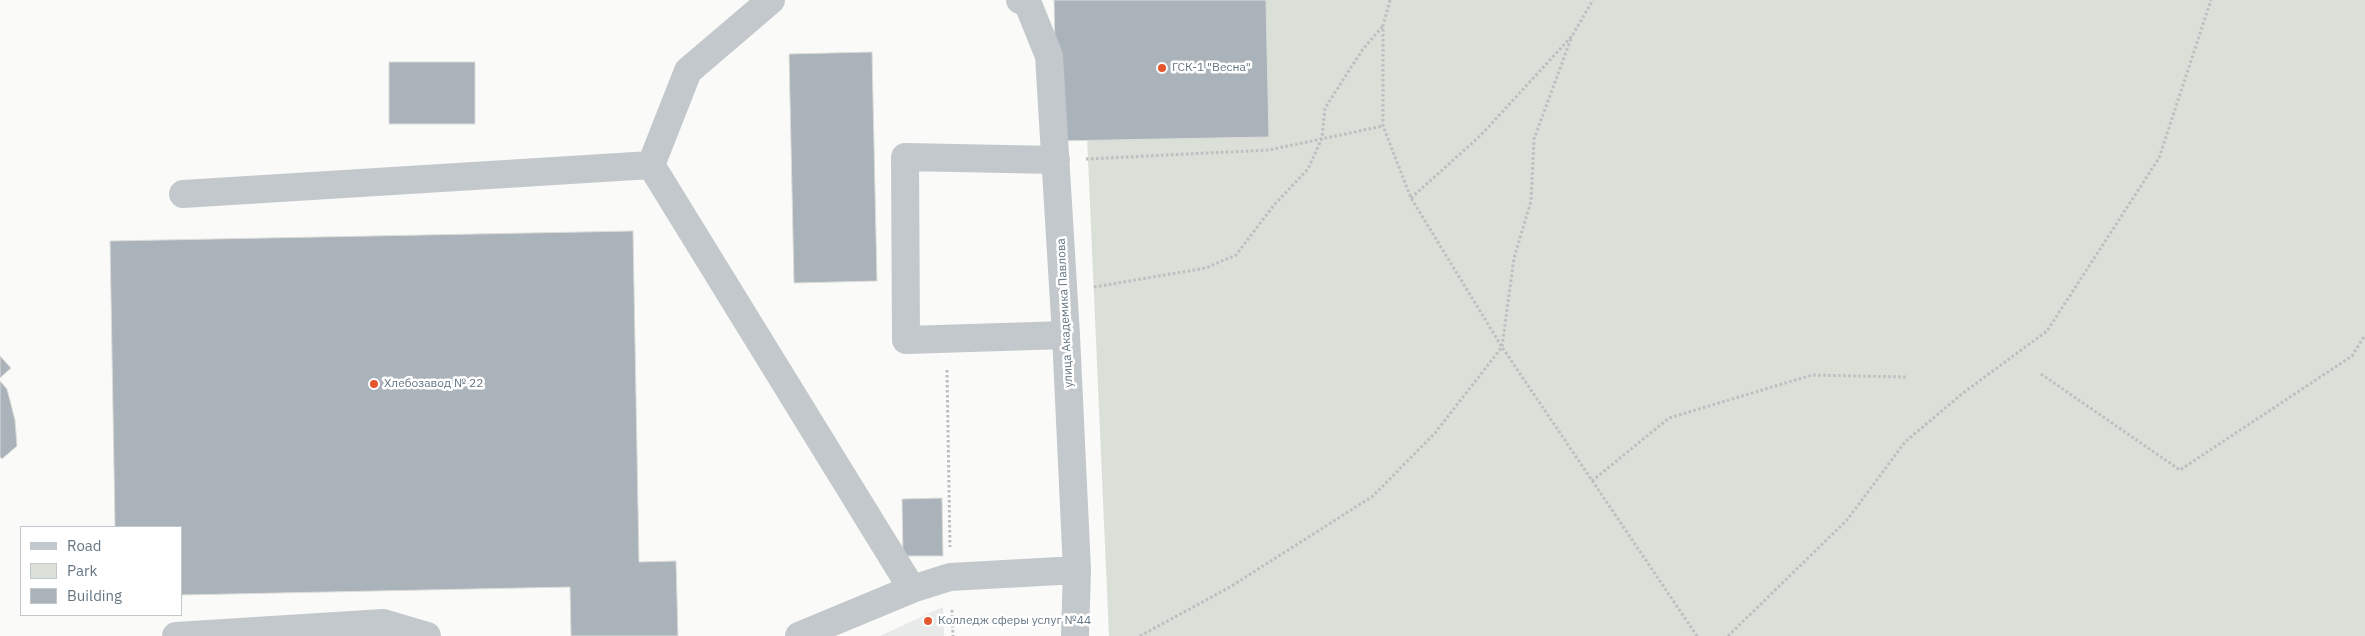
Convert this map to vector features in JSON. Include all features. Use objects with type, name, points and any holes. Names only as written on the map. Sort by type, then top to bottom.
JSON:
[{"type":"street","points":[[650,166],[688,71],[771,0]]},
{"type":"street","name":"улица Академика Павлова","points":[[1020,0],[1028,4],[1049,56],[1064,291],[1077,570],[1075,636]]},
{"type":"street","points":[[1056,160],[905,157],[906,340],[1066,336]]},
{"type":"street","points":[[183,194],[650,166]]},
{"type":"street","points":[[650,166],[912,589]]},
{"type":"street","points":[[799,636],[912,589],[950,578],[1077,570]]},
{"type":"street","points":[[176,636],[383,623],[427,636]]},
{"type":"path","points":[[1390,0],[1383,26],[1383,126],[1411,198],[1502,347],[1697,636]]},
{"type":"path","points":[[1140,636],[1230,587],[1373,496],[1435,433],[1502,347],[1514,258],[1532,201],[1534,138],[1572,36],[1593,0]]},
{"type":"path","points":[[1728,636],[1846,520],[1905,442],[1963,393],[2046,331],[2159,158],[2211,0]]},
{"type":"path","points":[[1064,291],[1206,268],[1236,255],[1274,204],[1308,168],[1322,138],[1325,108],[1363,49],[1383,26]]},
{"type":"path","points":[[1411,198],[1480,136],[1572,36]]},
{"type":"path","points":[[1056,160],[1269,150],[1383,126]]},
{"type":"path","points":[[2041,374],[2180,470],[2352,356],[2365,335]]},
{"type":"path","points":[[947,340],[950,578],[953,636]]},
{"type":"path","points":[[1592,481],[1669,418],[1812,375],[1906,377]]},
{"type":"shaded area","name":"Колледж сферы услуг №44","points":[[943,607],[944,636],[880,636]]},
{"type":"green space","points":[[1081,0],[2365,0],[2365,636],[1109,636]]},
{"type":"building","name":"ГСК-1 \"Весна\"","points":[[1054,0],[1266,0],[1269,137],[1057,141]]},
{"type":"building","points":[[872,52],[877,281],[794,283],[789,54]]},
{"type":"building","points":[[389,62],[475,62],[475,124],[389,124]]},
{"type":"building","name":"Хлебозавод № 22","points":[[633,231],[639,562],[676,561],[678,636],[571,636],[570,587],[182,595],[182,526],[115,526],[110,241]]},
{"type":"building","points":[[0,356],[11,368],[0,378]]},
{"type":"building","points":[[0,381],[7,389],[15,420],[17,446],[2,459],[0,457]]},
{"type":"building","points":[[942,498],[943,556],[903,556],[902,499]]},
{"type":"place","name":"ГСК-1 \"Весна\"","points":[[1162,68]]},
{"type":"place","name":"Хлебозавод № 22","points":[[374,384]]},
{"type":"place","name":"Колледж сферы услуг №44","points":[[928,621]]}]
